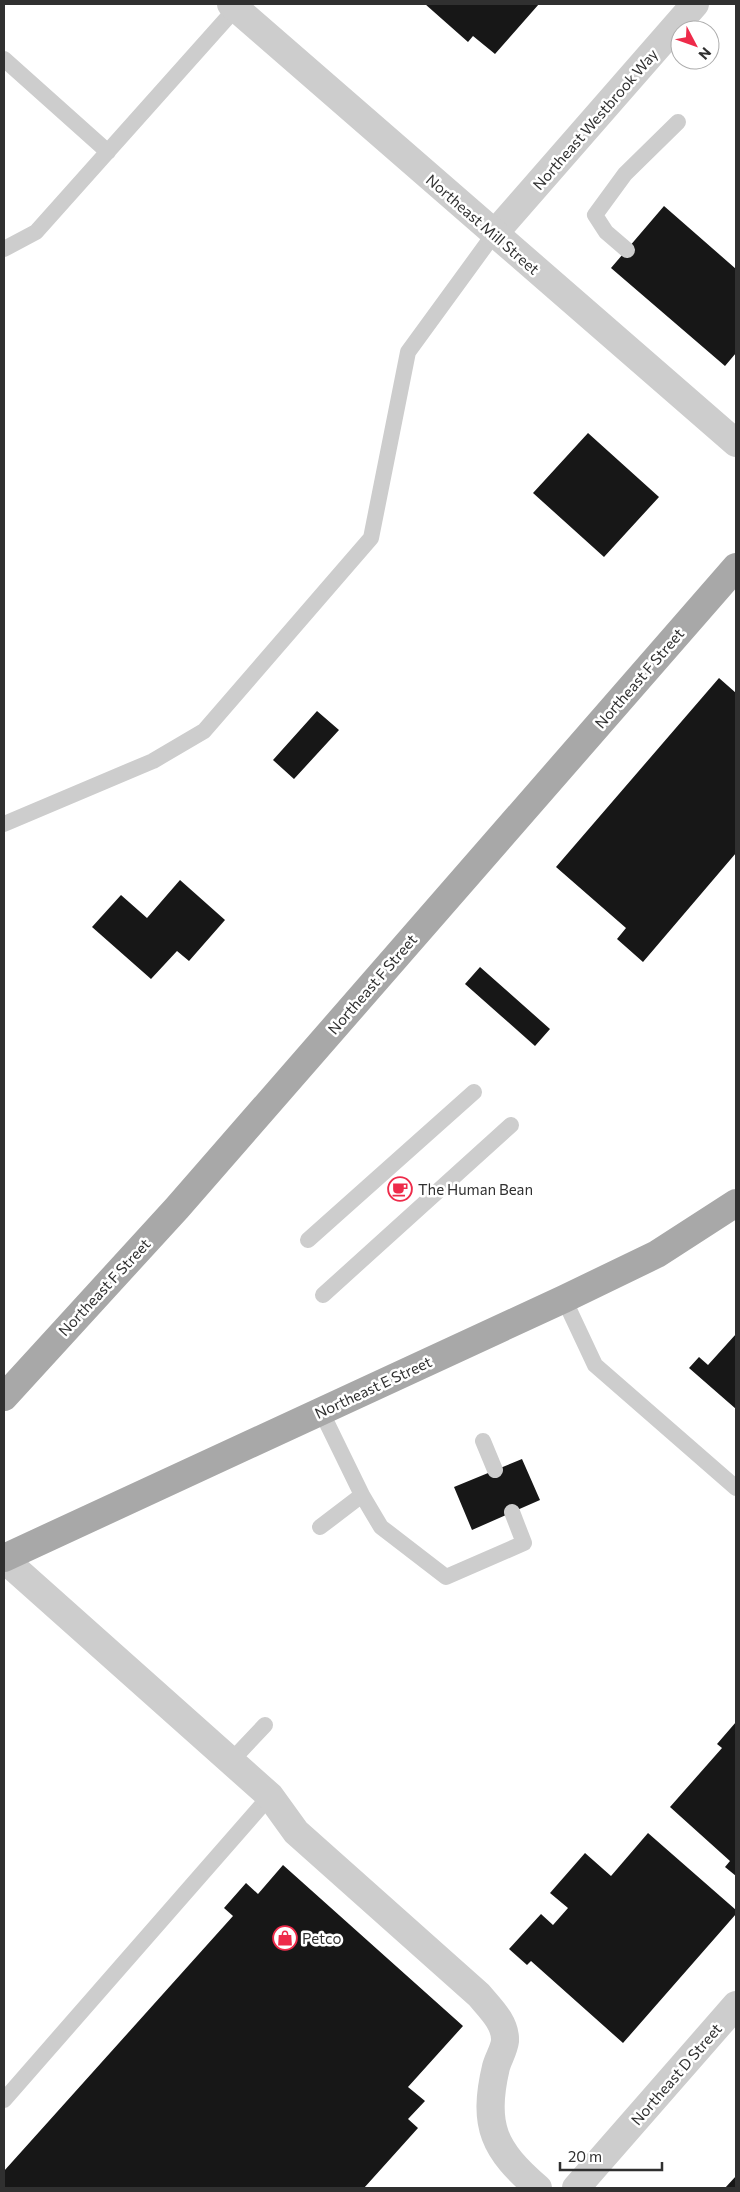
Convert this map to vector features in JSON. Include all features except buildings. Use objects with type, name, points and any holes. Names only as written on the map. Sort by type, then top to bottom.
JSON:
[{"type":"main road","name":"Northeast F Street","points":[[4,1396],[177,1208],[736,566]]},
{"type":"main road","name":"Northeast E Street","points":[[4,1559],[564,1299],[656,1254],[736,1203]]},
{"type":"street","name":"Northeast Westbrook Way","points":[[494,234],[696,4]]},
{"type":"street","name":"Northeast Mill Street","points":[[233,6],[736,443]]},
{"type":"street","points":[[4,1559],[232,1761],[270,1796],[296,1832],[479,1995],[499,2020],[505,2041],[496,2067],[490,2102],[492,2130],[501,2150],[518,2171],[538,2188]]},
{"type":"street","name":"Northeast D Street","points":[[576,2188],[736,2005]]},
{"type":"lane","points":[[4,249],[36,232],[108,152],[233,6]]},
{"type":"lane","points":[[4,59],[108,152]]},
{"type":"lane","points":[[627,250],[606,232],[594,215],[625,174],[678,122]]},
{"type":"lane","points":[[4,824],[153,760],[204,731],[371,538],[408,352],[494,234]]},
{"type":"lane","points":[[308,1240],[474,1092]]},
{"type":"lane","points":[[323,1295],[511,1125]]},
{"type":"lane","points":[[564,1299],[595,1365],[736,1488]]},
{"type":"lane","points":[[321,1411],[362,1495],[381,1527],[446,1577],[524,1543],[512,1512]]},
{"type":"lane","points":[[483,1441],[495,1470]]},
{"type":"lane","points":[[320,1527],[362,1495]]},
{"type":"lane","points":[[232,1761],[265,1725]]},
{"type":"lane","points":[[4,2100],[270,1796]]},
{"type":"place","name":"The Human Bean","points":[[400,1189]]},
{"type":"place","name":"Petco","points":[[285,1938]]}]
